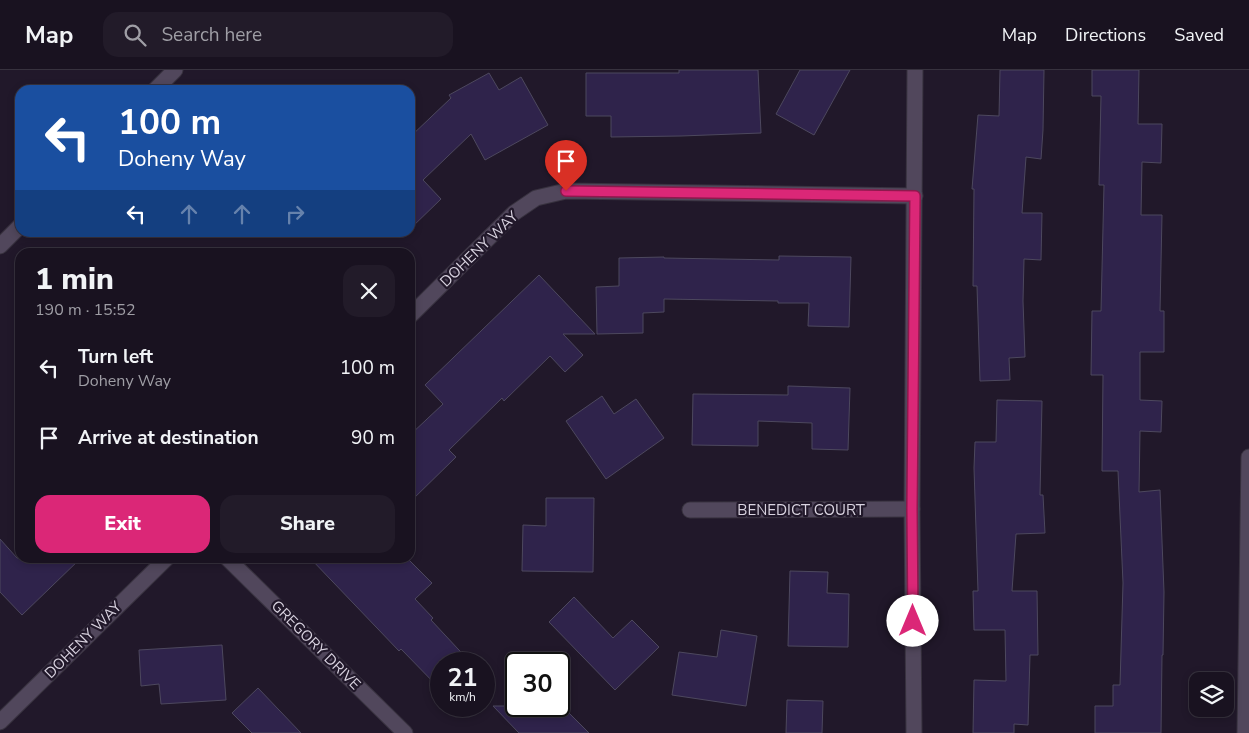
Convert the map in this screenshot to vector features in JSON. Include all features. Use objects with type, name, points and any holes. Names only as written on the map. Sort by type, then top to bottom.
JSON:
[{"type":"street","points":[[160,85],[175,70]]},
{"type":"street","points":[[914,733],[912,509],[915,70]]},
{"type":"street","name":"DOHENY WAY","points":[[415,311],[514,213],[536,198],[566,191],[915,196]]},
{"type":"street","points":[[0,246],[15,231]]},
{"type":"street","points":[[1245,733],[1249,457]]},
{"type":"street","name":"BENEDICT COURT","points":[[690,510],[912,509]]},
{"type":"street","name":"DOHENY WAY","points":[[0,722],[162,563]]},
{"type":"street","name":"GREGORY DRIVE","points":[[232,563],[405,733]]},
{"type":"building","points":[[679,70],[758,70],[761,133],[611,137],[611,116],[586,116],[586,73],[679,73]]},
{"type":"building","points":[[800,70],[850,70],[814,135],[776,114]]},
{"type":"building","points":[[1000,70],[1044,70],[1041,159],[1026,157],[1022,213],[1042,213],[1041,260],[1024,259],[1025,357],[1009,358],[1010,380],[980,381],[977,286],[973,286],[974,189],[972,189],[978,115],[999,116]]},
{"type":"building","points":[[1092,70],[1139,70],[1138,124],[1162,124],[1161,163],[1142,162],[1141,215],[1162,215],[1160,311],[1164,311],[1164,352],[1140,352],[1140,400],[1162,401],[1161,432],[1140,431],[1139,492],[1160,490],[1164,592],[1161,733],[1095,733],[1095,706],[1113,706],[1113,685],[1120,685],[1123,583],[1118,471],[1102,471],[1103,375],[1091,375],[1092,311],[1101,311],[1104,185],[1099,185],[1101,96],[1092,96]]},
{"type":"building","points":[[489,73],[499,90],[521,77],[548,125],[485,160],[471,134],[423,180],[441,199],[415,224],[415,132],[451,98],[449,95]]},
{"type":"building","points":[[779,256],[851,257],[849,327],[808,326],[809,303],[664,299],[664,312],[643,313],[643,333],[597,334],[596,287],[619,286],[619,258],[664,257],[779,260]]},
{"type":"building","points":[[539,275],[595,334],[563,334],[583,355],[565,372],[550,356],[504,401],[502,398],[449,450],[456,457],[415,497],[415,430],[443,404],[425,385]]},
{"type":"building","points":[[788,386],[850,388],[848,450],[812,449],[812,423],[758,421],[758,446],[692,445],[693,394],[788,395]]},
{"type":"building","points":[[602,396],[614,414],[636,399],[664,438],[606,479],[566,421]]},
{"type":"building","points":[[997,400],[1042,401],[1040,495],[1043,495],[1045,533],[1016,534],[1012,591],[1037,591],[1038,655],[1030,655],[1028,725],[1014,724],[1014,733],[973,733],[974,680],[1006,681],[1005,630],[974,630],[973,591],[978,591],[974,468],[975,442],[996,442]]},
{"type":"building","points":[[546,498],[594,498],[593,572],[522,571],[523,525],[546,526]]},
{"type":"building","points":[[0,539],[15,556],[15,563],[76,563],[22,615],[0,592]]},
{"type":"building","points":[[315,563],[412,563],[432,583],[415,599],[433,618],[431,620],[461,652],[430,652],[430,679],[401,649],[399,651]]},
{"type":"building","points":[[790,571],[828,572],[827,593],[849,594],[848,647],[788,646]]},
{"type":"building","points":[[574,597],[613,638],[632,620],[659,647],[615,690],[549,622]]},
{"type":"building","points":[[721,630],[757,636],[746,706],[672,695],[679,652],[717,657]]},
{"type":"building","points":[[222,645],[226,700],[161,704],[159,684],[141,686],[139,650]]},
{"type":"building","points":[[258,688],[301,733],[252,733],[232,713]]},
{"type":"building","points":[[787,700],[823,701],[822,733],[786,733]]},
{"type":"building","points":[[495,706],[505,706],[505,717],[570,717],[570,714],[589,733],[519,733]]},
{"type":"route","points":[[566,191],[915,196],[912,509],[913,621]]}]
